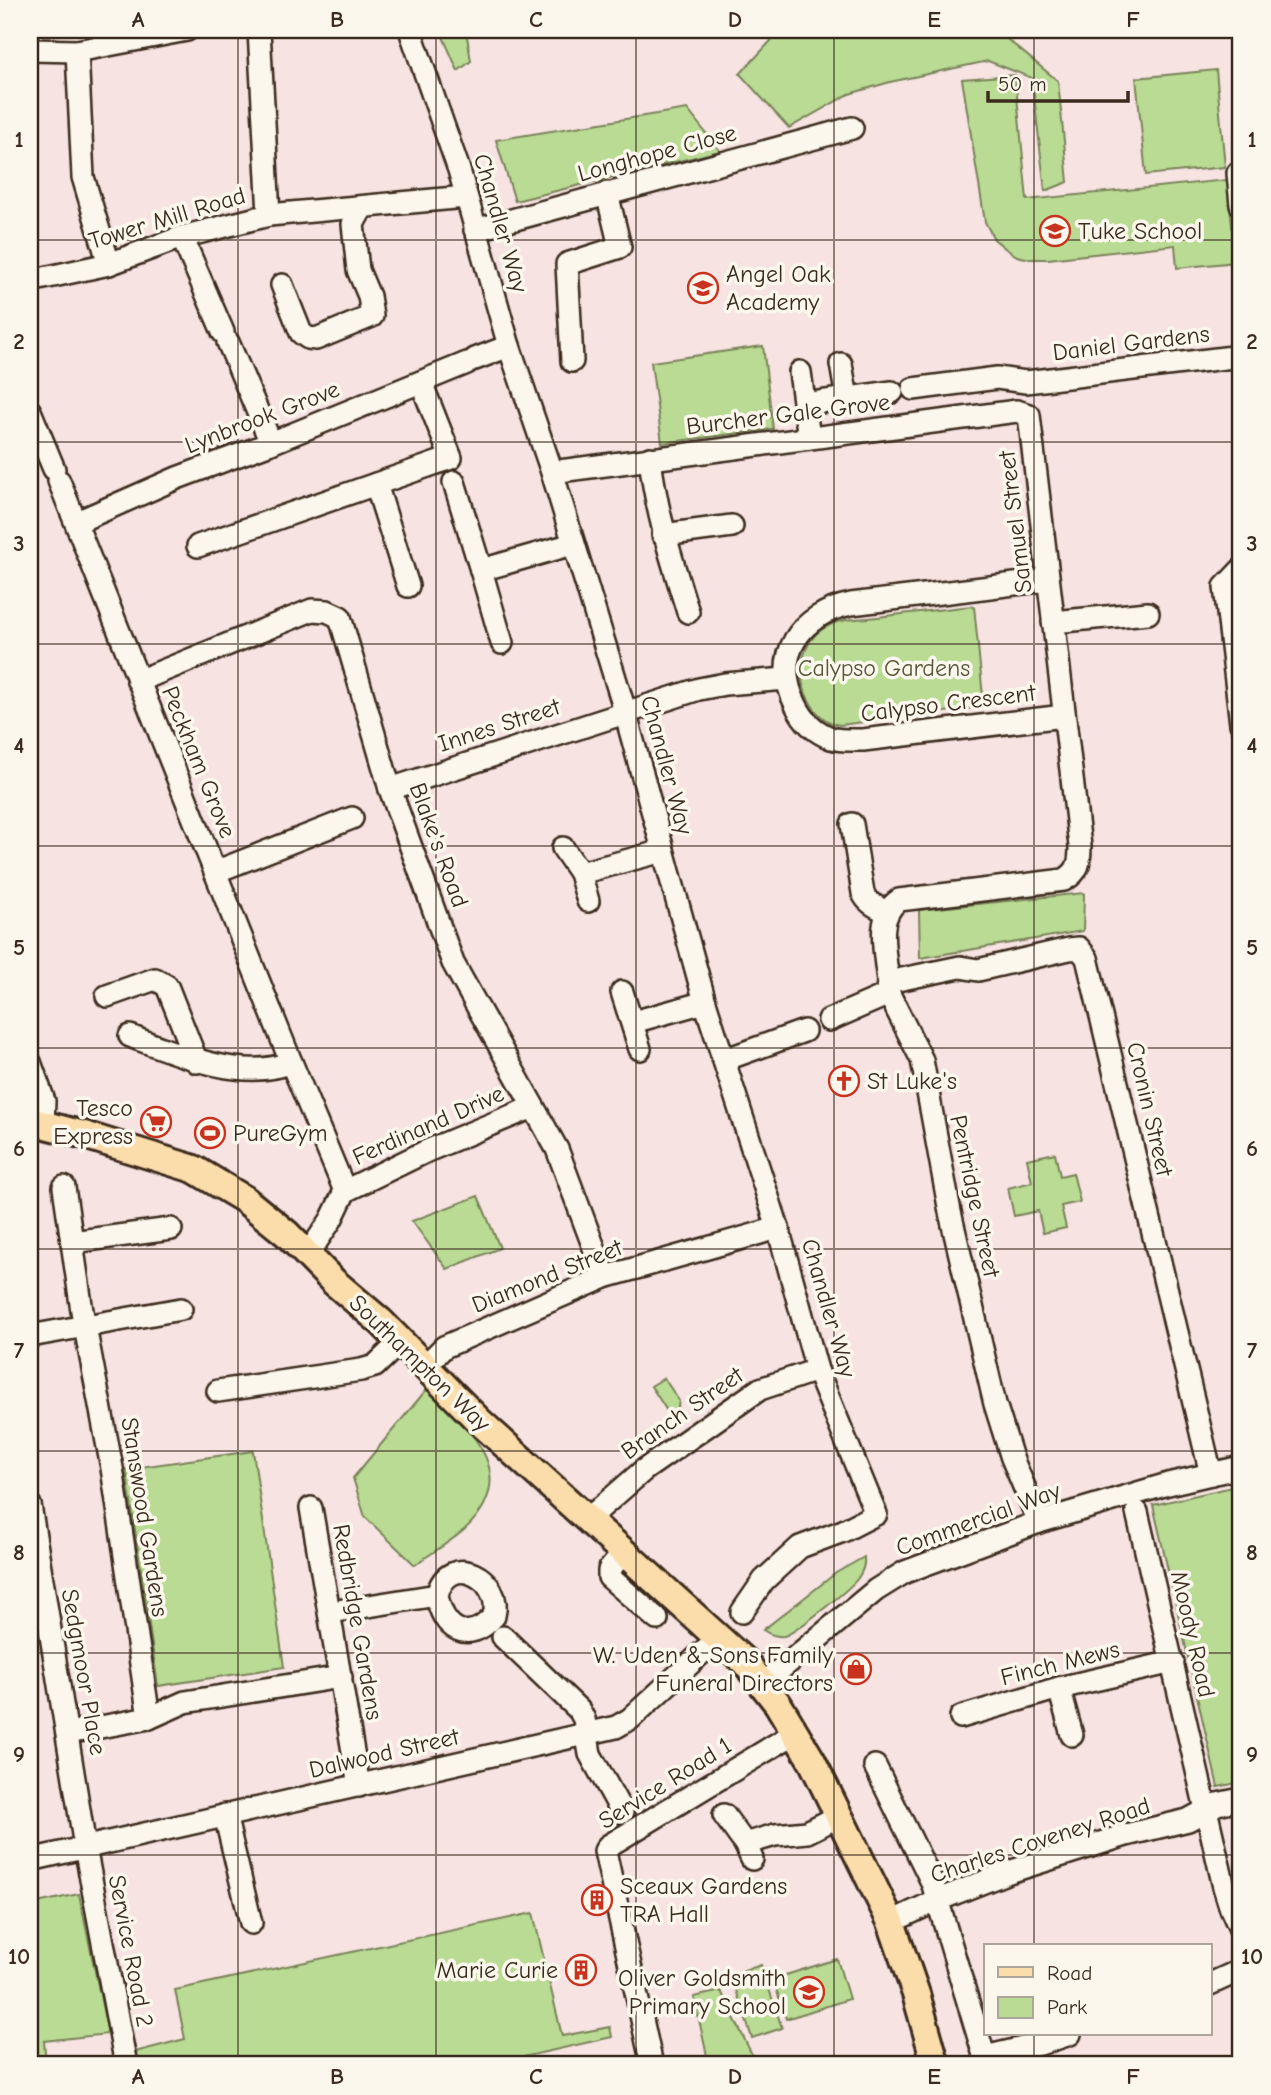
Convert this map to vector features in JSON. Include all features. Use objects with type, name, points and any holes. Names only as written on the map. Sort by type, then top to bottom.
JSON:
[{"type":"main road","name":"Southampton Way","points":[[36,1123],[194,1169],[244,1199],[287,1234],[334,1282],[381,1322],[479,1421],[719,1637],[764,1683],[812,1761],[891,1922],[916,1994],[936,2065]]},
{"type":"street","points":[[30,50],[77,51],[187,30]]},
{"type":"street","points":[[259,30],[269,215]]},
{"type":"street","name":"Chandler Way","points":[[410,30],[458,170],[509,346],[557,489],[625,712],[705,1002],[778,1228],[817,1370],[876,1514],[800,1548],[764,1580],[742,1612]]},
{"type":"street","points":[[77,51],[83,177],[109,264]]},
{"type":"street","name":"Longhope Close","points":[[475,230],[852,128]]},
{"type":"street","points":[[1238,173],[1241,205]]},
{"type":"street","points":[[572,361],[567,264],[620,247],[607,193]]},
{"type":"street","name":"Tower Mill Road","points":[[30,281],[109,264],[181,237],[269,215],[466,197]]},
{"type":"street","points":[[282,285],[301,333],[308,338],[316,339],[370,306],[358,270],[353,224],[362,208]]},
{"type":"street","points":[[181,237],[271,443]]},
{"type":"street","name":"Lynbrook Grove","points":[[77,522],[177,478],[271,443],[509,346]]},
{"type":"street","name":"Daniel Gardens","points":[[804,404],[997,378],[1026,382],[1241,356]]},
{"type":"street","points":[[841,364],[847,398]]},
{"type":"street","points":[[800,372],[809,438]]},
{"type":"street","points":[[198,546],[451,458],[421,382]]},
{"type":"street","name":"Peckham Grove","points":[[30,411],[36,441],[57,475],[77,522],[138,681],[345,1191]]},
{"type":"street","name":"Burcher Gale Grove","points":[[557,489],[650,458],[1017,411],[1030,415]]},
{"type":"street","name":"Samuel Street","points":[[887,912],[900,900],[1064,880],[1077,870],[1080,846],[1030,415]]},
{"type":"street","points":[[650,458],[654,495],[663,535],[688,612]]},
{"type":"street","points":[[454,482],[502,643]]},
{"type":"street","points":[[376,484],[408,586]]},
{"type":"street","points":[[663,535],[732,526]]},
{"type":"street","points":[[481,570],[573,544]]},
{"type":"street","points":[[1241,570],[1225,587],[1241,714]]},
{"type":"street","points":[[625,712],[711,686],[786,679],[787,662],[797,637],[813,619],[831,609],[850,604],[1048,580]]},
{"type":"street","name":"Blake's Road","points":[[138,681],[312,610],[327,611],[340,617],[390,789],[453,963],[557,1149],[605,1277]]},
{"type":"street","name":"Samuel Street","points":[[1053,622],[1148,613]]},
{"type":"street","name":"Calypso Crescent","points":[[786,679],[795,704],[806,721],[821,733],[840,740],[863,740],[1064,716]]},
{"type":"street","name":"Innes Street","points":[[390,789],[625,712]]},
{"type":"street","points":[[215,872],[352,818]]},
{"type":"street","points":[[852,824],[865,899],[887,912]]},
{"type":"street","points":[[564,848],[580,873],[588,901]]},
{"type":"street","points":[[580,873],[663,851]]},
{"type":"street","name":"Pentridge Street","points":[[887,912],[884,932],[891,1003],[922,1060],[950,1212],[995,1404],[1012,1458],[1039,1522]]},
{"type":"street","name":"Cronin Street","points":[[889,988],[960,967],[978,970],[1069,949],[1079,948],[1083,951],[1087,958],[1211,1474]]},
{"type":"street","points":[[107,996],[155,979],[161,981],[167,986],[197,1062]]},
{"type":"street","points":[[829,1020],[889,988]]},
{"type":"street","points":[[622,992],[640,1049]]},
{"type":"street","points":[[633,1022],[705,1002]]},
{"type":"street","points":[[723,1060],[804,1031]]},
{"type":"street","points":[[130,1036],[197,1062],[248,1068],[281,1066],[291,1062]]},
{"type":"street","points":[[30,1062],[44,1101],[36,1123]]},
{"type":"street","name":"Ferdinand Drive","points":[[345,1191],[428,1150],[533,1107]]},
{"type":"street","name":"Stanswood Gardens","points":[[64,1187],[85,1325],[112,1468],[149,1718]]},
{"type":"street","points":[[308,1254],[331,1220],[345,1191]]},
{"type":"street","name":"Diamond Street","points":[[425,1366],[444,1347],[605,1277],[778,1228]]},
{"type":"street","points":[[72,1242],[171,1229]]},
{"type":"street","points":[[30,1336],[181,1309]]},
{"type":"street","points":[[218,1391],[361,1370],[375,1366],[400,1342]]},
{"type":"street","name":"Branch Street","points":[[589,1518],[644,1470],[760,1389],[817,1370]]},
{"type":"street","name":"Commercial Way","points":[[764,1683],[889,1580],[931,1560],[1039,1522],[1241,1467]]},
{"type":"street","name":"Sedgmoor Place","points":[[30,1505],[85,1847]]},
{"type":"street","name":"Redbridge Gardens","points":[[312,1508],[359,1786]]},
{"type":"street","name":"Moody Road","points":[[1137,1512],[1231,1909],[1241,1931]]},
{"type":"street","points":[[625,1552],[608,1570],[609,1577],[657,1619]]},
{"type":"street","points":[[331,1612],[437,1595]]},
{"type":"street","points":[[503,1637],[574,1703],[584,1719],[594,1762],[622,1812]]},
{"type":"street","name":"Dalwood Street","points":[[30,1860],[616,1727],[630,1719],[719,1637]]},
{"type":"street","name":"Finch Mews","points":[[961,1717],[1059,1688],[1173,1662]]},
{"type":"street","points":[[68,1733],[149,1718],[185,1702],[341,1677]]},
{"type":"street","points":[[1059,1688],[1072,1735]]},
{"type":"street","name":"Service Road 1","points":[[652,2065],[605,1851],[608,1846],[795,1732]]},
{"type":"street","points":[[875,1766],[938,1900],[986,2061],[1064,2036]]},
{"type":"street","name":"Charles Coveney Road","points":[[891,1922],[1009,1872],[1126,1835],[1188,1820],[1217,1804],[1241,1799]]},
{"type":"street","points":[[225,1815],[251,1923]]},
{"type":"street","points":[[723,1815],[749,1851],[775,1835],[807,1832],[839,1816]]},
{"type":"street","name":"Service Road 2","points":[[85,1847],[126,2065]]},
{"type":"street","points":[[1212,1983],[1241,1970]]},
{"type":"green space","points":[[440,30],[466,30],[471,61],[458,71]]},
{"type":"green space","points":[[781,30],[996,30],[1058,81],[1068,182],[1045,191],[1032,78],[988,61],[890,82],[849,94],[789,128],[740,74]]},
{"type":"green space","points":[[1216,70],[1225,167],[1146,175],[1136,78]]},
{"type":"green space","points":[[1015,75],[1027,200],[1227,180],[1236,262],[1177,268],[1175,245],[1030,259],[1017,256],[994,239],[985,222],[962,79]]},
{"type":"green space","points":[[687,109],[720,151],[515,201],[496,140]]},
{"type":"green space","points":[[763,346],[773,429],[662,443],[651,362]]},
{"type":"green space","name":"Calypso Gardens","points":[[974,606],[984,707],[840,725],[823,718],[811,704],[803,684],[802,664],[808,645],[821,630],[847,620]]},
{"type":"green space","points":[[1084,893],[1083,931],[920,958],[919,910]]},
{"type":"green space","points":[[1055,1153],[1060,1176],[1073,1173],[1080,1202],[1061,1206],[1066,1228],[1043,1233],[1038,1211],[1014,1216],[1008,1188],[1032,1182],[1027,1159]]},
{"type":"green space","points":[[478,1196],[500,1248],[447,1269],[412,1221]]},
{"type":"green space","points":[[664,1378],[679,1401],[677,1413],[671,1417],[651,1386]]},
{"type":"green space","points":[[427,1389],[459,1420],[484,1454],[490,1472],[490,1490],[481,1510],[464,1530],[415,1565],[365,1517],[353,1478]]},
{"type":"green space","points":[[253,1451],[284,1667],[158,1686],[126,1469]]},
{"type":"green space","points":[[1241,1485],[1241,1782],[1218,1787],[1153,1505]]},
{"type":"green space","points":[[864,1557],[858,1578],[799,1628],[784,1636],[772,1635],[763,1630],[836,1573]]},
{"type":"green space","points":[[79,1894],[108,2034],[44,2041],[46,2065],[30,2065],[30,1932],[37,1931],[32,1904]]},
{"type":"green space","points":[[533,1913],[562,2036],[610,2027],[612,2037],[488,2065],[139,2065],[135,2052],[185,2039],[175,1990]]},
{"type":"green space","points":[[837,1959],[849,1999],[786,2019],[773,1979]]},
{"type":"green space","points":[[761,1965],[782,2028],[752,2038],[731,1975]]},
{"type":"green space","points":[[721,1991],[757,2065],[709,2065],[694,1997]]},
{"type":"place","name":"Tuke School","points":[[1055,231]]},
{"type":"place","name":"Angel Oak Academy","points":[[703,288]]},
{"type":"place","name":"St Luke's","points":[[844,1081]]},
{"type":"place","name":"Tesco Express","points":[[156,1122]]},
{"type":"place","name":"PureGym","points":[[210,1133]]},
{"type":"place","name":"W. Uden & Sons Family Funeral Directors","points":[[856,1669]]},
{"type":"place","name":"Sceaux Gardens TRA Hall","points":[[597,1900]]},
{"type":"place","name":"Marie Curie","points":[[581,1970]]},
{"type":"place","name":"Oliver Goldsmith Primary School","points":[[809,1992]]}]
